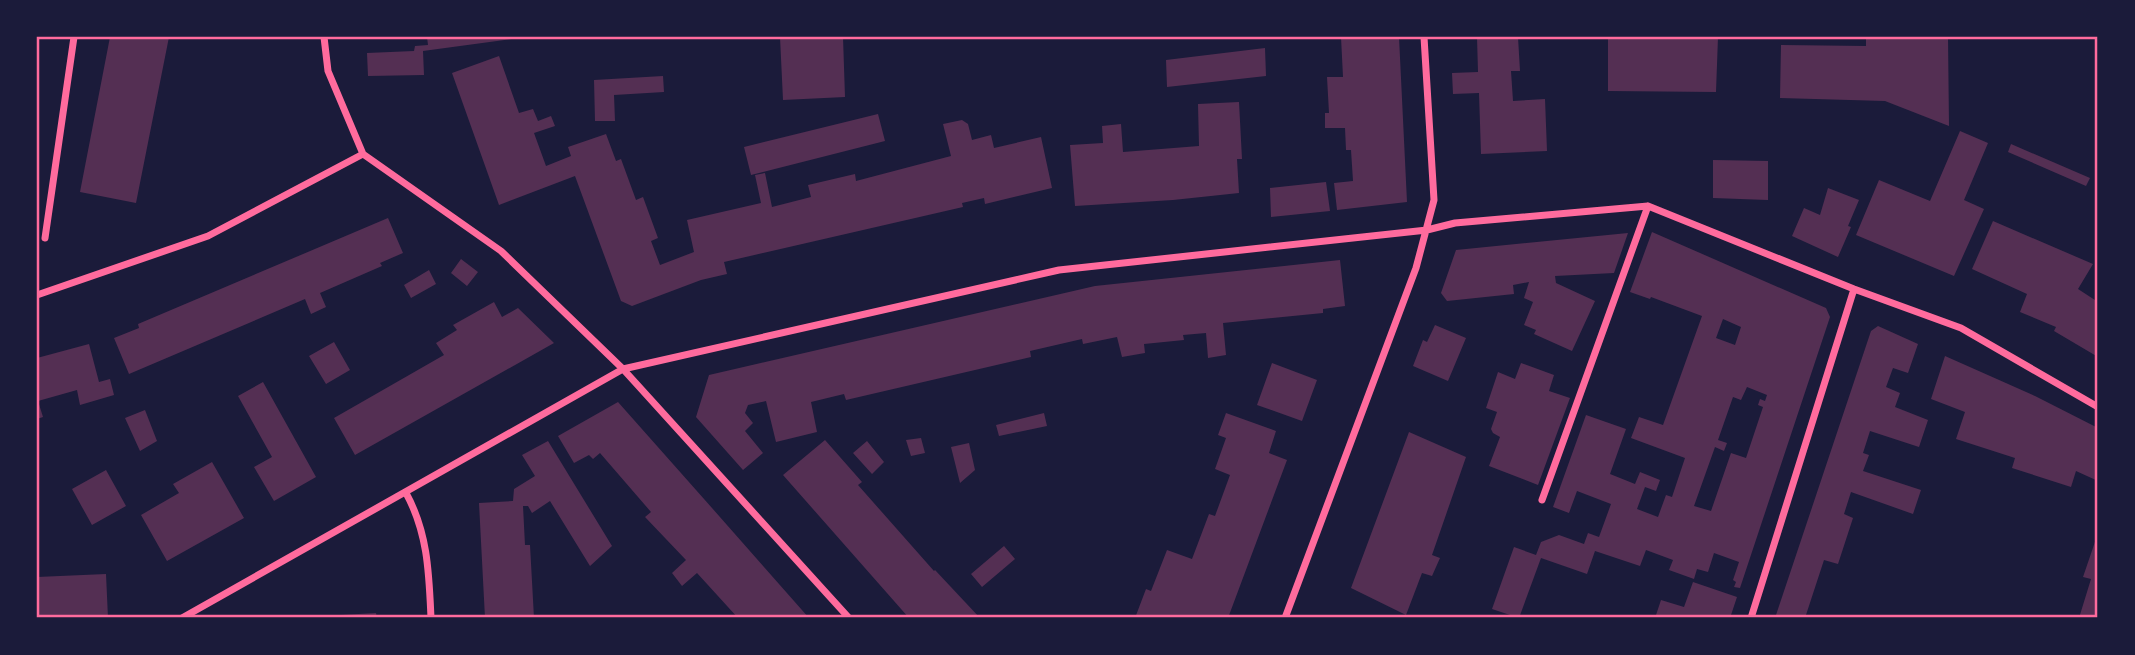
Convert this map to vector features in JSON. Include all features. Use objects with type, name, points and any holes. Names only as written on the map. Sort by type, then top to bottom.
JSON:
[{"type":"street","points":[[45,238],[74,37]]},
{"type":"street","points":[[324,37],[328,71],[363,154],[501,251],[623,369],[849,618]]},
{"type":"street","points":[[1285,618],[1416,268],[1434,201],[1424,37]]},
{"type":"street","points":[[37,295],[208,236],[363,154]]},
{"type":"street","points":[[1542,500],[1648,206]]},
{"type":"street","points":[[182,618],[623,369],[1059,270],[1427,230],[1455,223],[1648,206],[1854,289],[1961,328],[2098,407]]},
{"type":"street","points":[[1751,618],[1854,289]]},
{"type":"street","points":[[406,493],[416,512],[427,549],[432,618]]},
{"type":"building","points":[[110,37],[169,37],[136,203],[80,192]]},
{"type":"building","points":[[427,37],[519,38],[423,51],[424,75],[368,76],[367,53],[414,51],[415,46],[428,45]]},
{"type":"building","points":[[780,37],[843,37],[845,97],[783,100]]},
{"type":"building","points":[[1341,37],[1399,37],[1407,202],[1337,210],[1334,183],[1353,181],[1351,150],[1346,150],[1345,128],[1325,128],[1325,113],[1329,113],[1327,77],[1343,77]]},
{"type":"building","points":[[1477,37],[1518,37],[1520,71],[1511,71],[1513,101],[1545,99],[1547,151],[1481,154],[1479,93],[1453,94],[1452,73],[1478,72]]},
{"type":"building","points":[[1608,37],[1718,37],[1716,92],[1608,91]]},
{"type":"building","points":[[1866,37],[1948,37],[1949,126],[1885,101],[1780,98],[1781,45],[1866,46]]},
{"type":"building","points":[[1265,48],[1266,76],[1167,87],[1166,60]]},
{"type":"building","points":[[499,56],[519,113],[533,109],[538,121],[551,116],[555,126],[534,133],[546,166],[571,156],[568,147],[606,134],[616,161],[621,159],[636,200],[643,197],[658,238],[651,241],[660,265],[694,252],[687,220],[761,203],[755,175],[765,173],[772,207],[811,197],[808,185],[855,174],[856,181],[951,156],[943,124],[962,120],[968,124],[972,140],[991,135],[994,148],[1041,137],[1052,188],[985,204],[984,198],[962,203],[963,207],[724,262],[727,274],[701,280],[632,306],[621,301],[575,176],[499,205],[452,73]]},
{"type":"building","points":[[663,76],[664,92],[614,95],[615,121],[595,121],[594,80]]},
{"type":"building","points":[[1239,102],[1242,159],[1237,159],[1239,193],[1075,206],[1070,145],[1103,143],[1102,126],[1121,124],[1123,152],[1199,146],[1198,104]]},
{"type":"building","points":[[878,114],[885,141],[751,175],[744,147]]},
{"type":"building","points":[[1960,131],[1988,143],[1964,200],[1984,209],[1954,276],[1856,235],[1879,180],[1930,201]]},
{"type":"building","points":[[2011,144],[2090,178],[2086,186],[2008,152]]},
{"type":"building","points":[[1713,160],[1768,161],[1768,200],[1713,198]]},
{"type":"building","points":[[1326,182],[1330,211],[1271,217],[1270,188]]},
{"type":"building","points":[[1828,188],[1859,200],[1838,257],[1792,236],[1804,208],[1820,215]]},
{"type":"building","points":[[388,218],[403,253],[380,263],[382,266],[320,293],[326,307],[311,314],[305,299],[129,374],[114,338],[139,328],[138,324]]},
{"type":"building","points":[[1993,221],[2093,264],[2078,289],[2098,302],[2098,357],[2054,331],[2056,327],[2020,312],[2027,294],[1972,269]]},
{"type":"building","points":[[1652,232],[1826,308],[1830,317],[1740,588],[1734,587],[1736,582],[1733,580],[1739,562],[1714,553],[1708,572],[1697,569],[1694,579],[1669,570],[1673,560],[1646,550],[1640,566],[1595,551],[1587,574],[1541,558],[1519,618],[1492,609],[1514,547],[1536,555],[1541,542],[1559,535],[1584,544],[1588,533],[1599,537],[1611,504],[1577,491],[1569,513],[1553,507],[1586,415],[1626,429],[1610,474],[1635,484],[1640,472],[1660,480],[1656,491],[1645,487],[1637,509],[1658,517],[1666,495],[1672,497],[1685,458],[1631,438],[1639,417],[1663,425],[1702,316],[1630,292]],"holes":[[[1723,319],[1741,327],[1735,345],[1716,338]],[[1747,387],[1767,395],[1765,401],[1760,399],[1758,405],[1763,407],[1746,458],[1731,453],[1711,511],[1694,506],[1715,447],[1724,451],[1727,443],[1718,440],[1733,397],[1741,400]]]},
{"type":"building","points":[[1628,233],[1614,273],[1555,276],[1556,283],[1595,301],[1572,351],[1534,334],[1536,330],[1524,325],[1533,302],[1524,298],[1529,282],[1513,285],[1514,294],[1447,301],[1441,293],[1456,250]]},
{"type":"building","points":[[461,259],[478,272],[467,286],[451,273]]},
{"type":"building","points":[[1340,260],[1345,306],[1323,309],[1323,313],[1223,323],[1226,355],[1208,358],[1206,333],[1183,335],[1184,340],[1144,344],[1145,353],[1122,357],[1117,337],[1083,344],[1082,339],[1030,351],[1031,357],[846,400],[844,394],[811,402],[817,432],[776,442],[766,401],[748,405],[745,413],[753,423],[745,431],[763,453],[743,470],[696,417],[709,375],[1095,286]]},
{"type":"building","points":[[429,270],[436,284],[411,298],[404,285]]},
{"type":"building","points":[[494,302],[502,317],[518,308],[554,343],[355,455],[334,418],[444,355],[436,343],[457,330],[453,325]]},
{"type":"building","points":[[1435,325],[1466,338],[1448,381],[1413,366],[1423,340],[1427,342]]},
{"type":"building","points":[[1878,326],[1918,344],[1908,373],[1893,368],[1886,387],[1900,393],[1895,407],[1928,420],[1919,447],[1870,431],[1863,453],[1869,455],[1863,471],[1921,490],[1913,514],[1851,492],[1844,514],[1853,518],[1838,564],[1824,560],[1805,618],[1775,618],[1871,331]]},
{"type":"building","points":[[334,342],[350,370],[326,384],[309,356]]},
{"type":"building","points":[[89,344],[99,382],[110,379],[114,395],[80,405],[77,390],[38,401],[43,417],[37,419],[37,358]]},
{"type":"building","points":[[1945,356],[2035,396],[2098,428],[2098,481],[2076,471],[2071,487],[2012,468],[2015,458],[1956,439],[1965,412],[1931,399]]},
{"type":"building","points":[[1272,363],[1317,380],[1302,421],[1257,405]]},
{"type":"building","points":[[1521,363],[1554,375],[1549,391],[1570,398],[1538,485],[1489,466],[1500,437],[1491,429],[1497,412],[1486,408],[1498,372],[1515,379]]},
{"type":"building","points":[[263,382],[316,477],[274,501],[254,467],[272,457],[238,396]]},
{"type":"building","points":[[618,402],[809,618],[738,618],[697,573],[682,586],[672,573],[686,560],[645,517],[651,512],[600,453],[593,459],[589,455],[574,463],[558,436]]},
{"type":"building","points":[[145,410],[157,441],[140,451],[125,418]]},
{"type":"building","points":[[1044,413],[1047,426],[999,436],[996,425]]},
{"type":"building","points":[[1226,413],[1276,431],[1269,453],[1287,460],[1228,618],[1135,618],[1146,589],[1151,591],[1167,550],[1192,559],[1209,514],[1215,516],[1230,475],[1215,469],[1226,438],[1218,435]]},
{"type":"building","points":[[1409,432],[1466,457],[1432,555],[1440,558],[1432,576],[1422,573],[1406,615],[1351,588]]},
{"type":"building","points":[[921,438],[925,453],[911,456],[906,440]]},
{"type":"building","points":[[825,440],[862,482],[858,485],[934,571],[980,618],[909,618],[783,475]]},
{"type":"building","points":[[548,441],[612,546],[590,566],[550,501],[532,513],[528,506],[523,506],[525,545],[530,545],[534,618],[485,618],[479,503],[513,501],[514,489],[535,476],[522,455]]},
{"type":"building","points":[[867,441],[884,462],[872,474],[853,453]]},
{"type":"building","points":[[969,443],[975,470],[960,483],[951,447]]},
{"type":"building","points":[[212,462],[244,518],[167,561],[141,515],[179,493],[173,484]]},
{"type":"building","points":[[106,470],[126,506],[92,525],[72,489]]},
{"type":"building","points":[[2098,533],[2098,618],[2079,618],[2091,579],[2083,577]]},
{"type":"building","points":[[1004,546],[1015,559],[982,587],[971,574]]},
{"type":"building","points":[[106,574],[108,618],[37,618],[37,577]]},
{"type":"building","points":[[1693,582],[1737,597],[1730,618],[1655,618],[1661,600],[1684,607]]},
{"type":"building","points":[[376,613],[377,618],[323,618],[323,616]]}]
